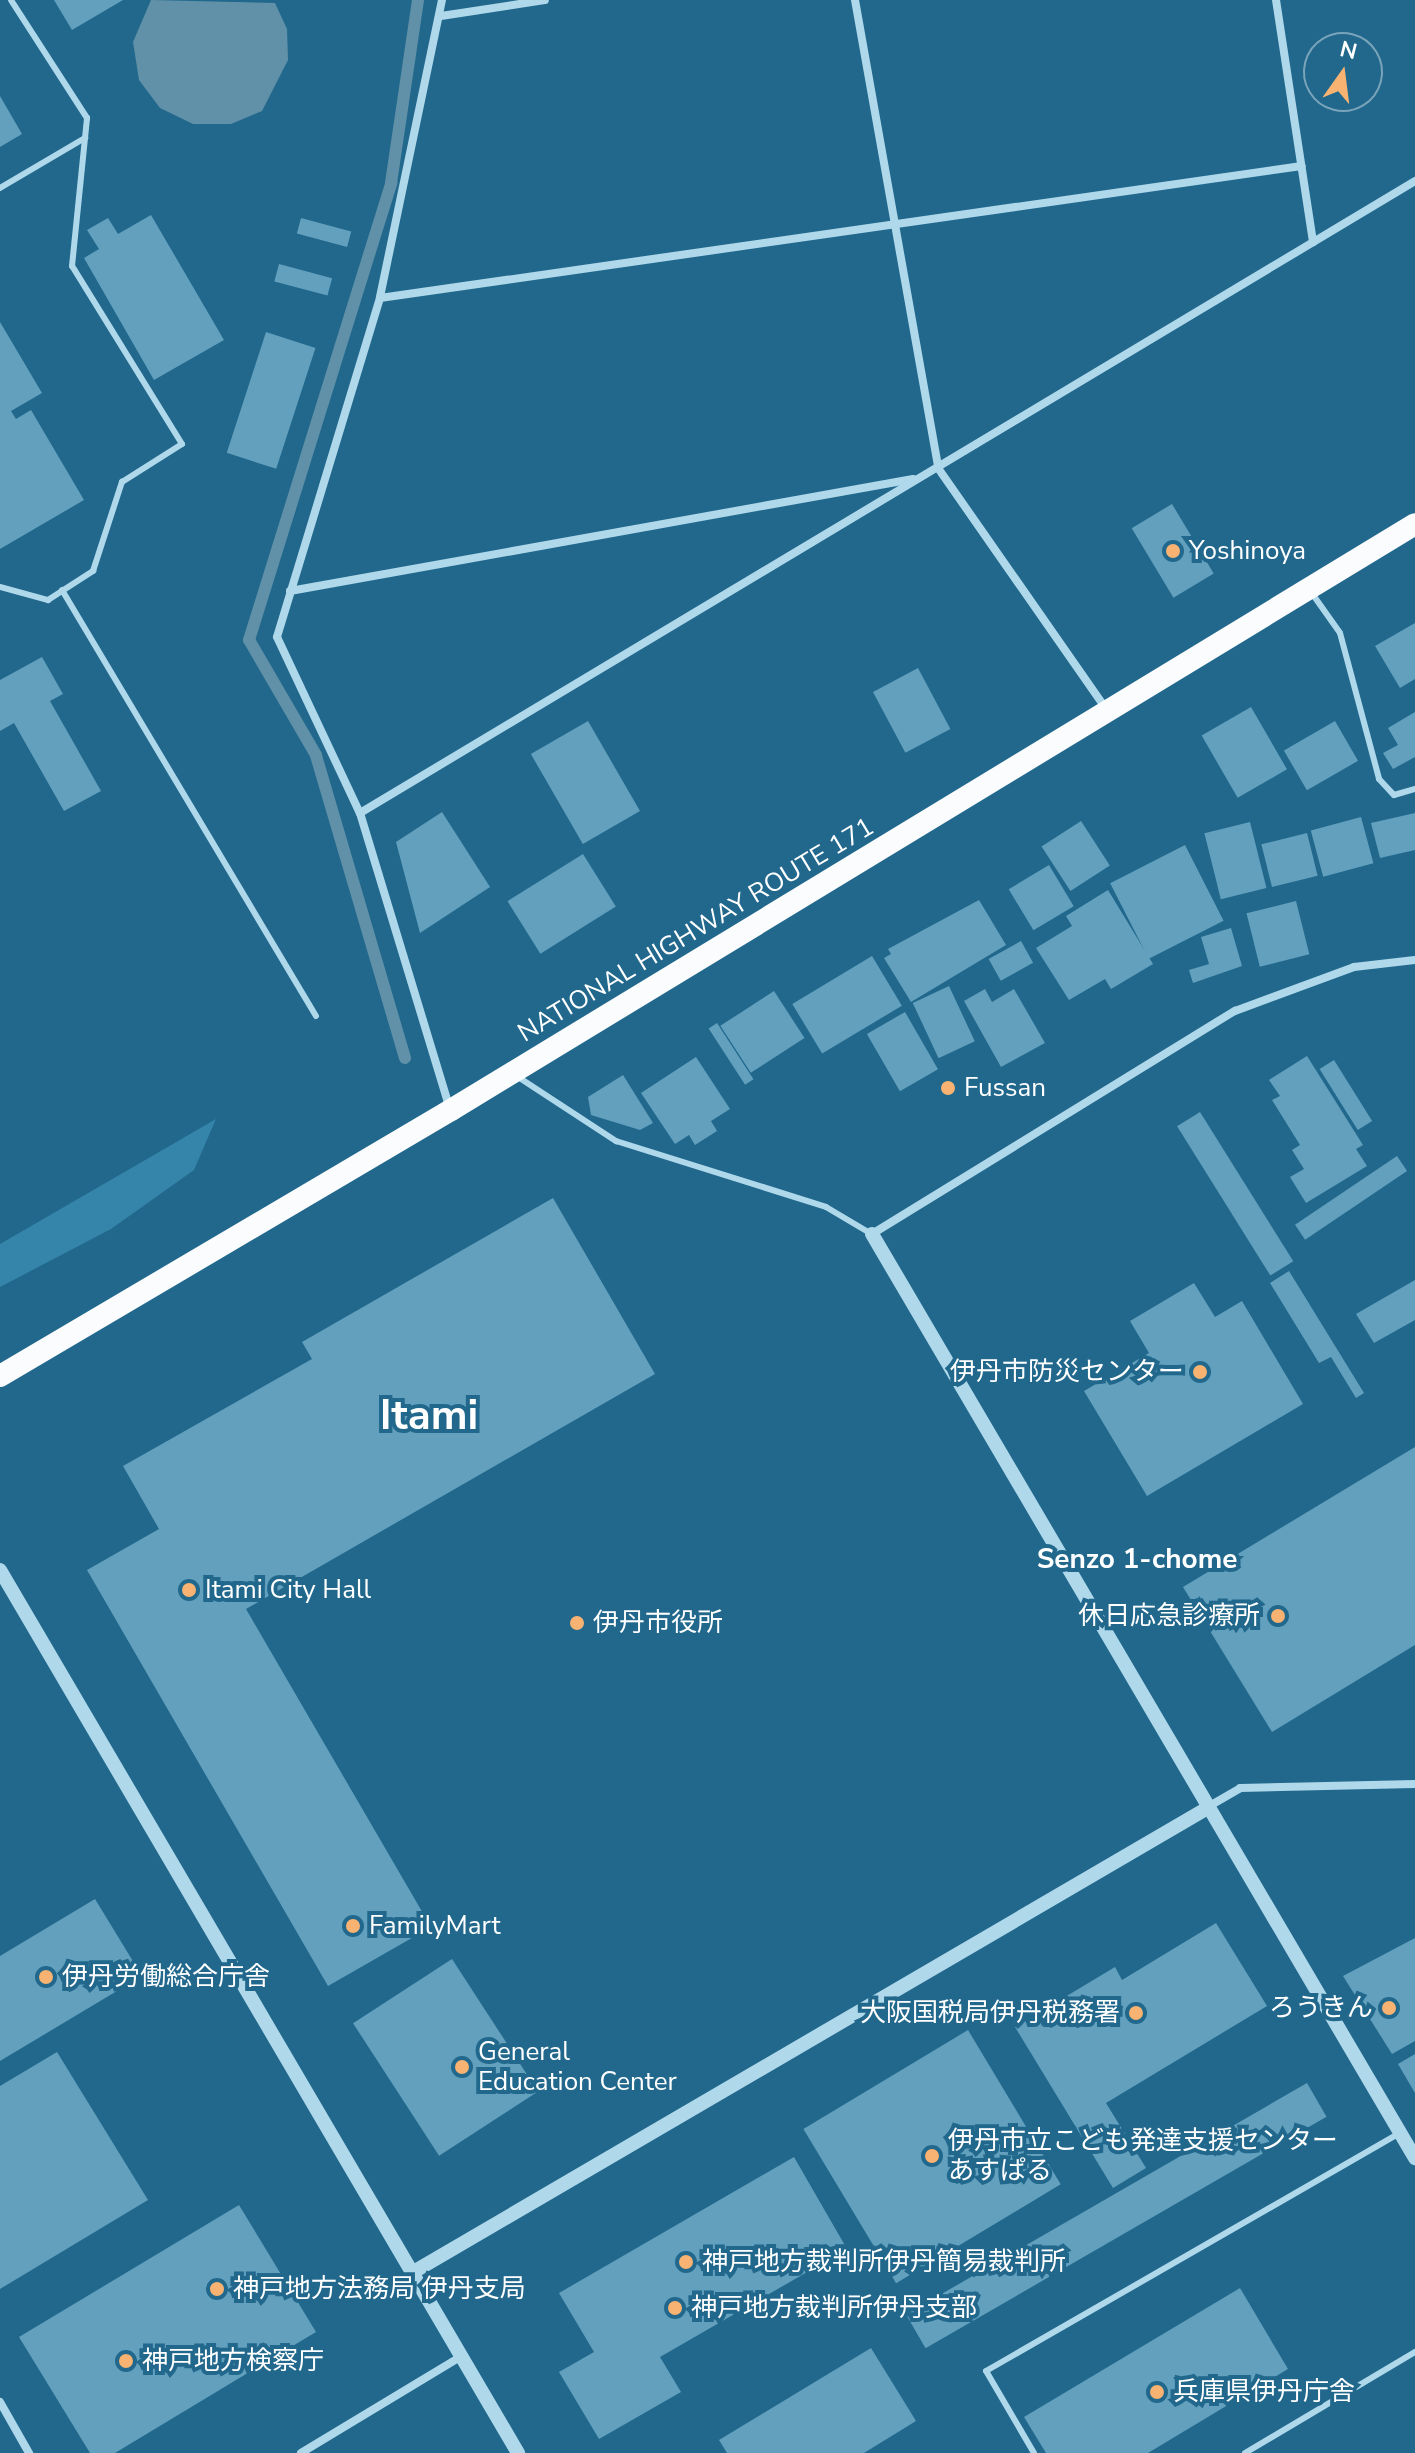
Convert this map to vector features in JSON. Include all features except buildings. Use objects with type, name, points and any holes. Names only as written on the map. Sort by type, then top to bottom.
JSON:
[{"type":"highway","name":"NATIONAL HIGHWAY ROUTE 171","points":[[0,1376],[451,1110],[1110,714],[1415,524]]},
{"type":"street","points":[[442,0],[380,298],[277,637],[360,813],[451,1110]]},
{"type":"street","points":[[441,16],[545,0]]},
{"type":"street","points":[[855,0],[938,468],[1110,714]]},
{"type":"street","points":[[1276,0],[1313,242]]},
{"type":"street","points":[[380,298],[1302,166]]},
{"type":"street","points":[[360,813],[1415,181]]},
{"type":"street","points":[[290,591],[918,478]]},
{"type":"street","points":[[1415,960],[1354,967],[1235,1011],[872,1234],[1206,1809],[1415,2158]]},
{"type":"street","points":[[0,1570],[70,1698],[415,2271],[518,2453]]},
{"type":"street","points":[[415,2271],[1240,1788],[1415,1784]]},
{"type":"street","points":[[301,2453],[464,2355]]},
{"type":"street","points":[[0,2402],[29,2453]]},
{"type":"lane","points":[[0,587],[48,600],[93,571],[122,482],[182,444],[72,266],[87,118],[11,0]]},
{"type":"lane","points":[[0,188],[85,138]]},
{"type":"lane","points":[[1309,589],[1340,633],[1379,779],[1394,795],[1415,789]]},
{"type":"lane","points":[[62,590],[316,1016]]},
{"type":"lane","points":[[512,1073],[616,1141],[826,1207],[872,1234]]},
{"type":"lane","points":[[1034,2453],[986,2371],[1400,2133]]},
{"type":"lane","points":[[1245,2453],[1415,2352]]},
{"type":"shaded area","points":[[151,0],[275,3],[287,29],[288,60],[262,111],[231,124],[193,124],[160,108],[139,80],[133,42]]},
{"type":"shaded area","points":[[216,1119],[194,1170],[111,1229],[0,1287],[0,1244]]},
{"type":"waterway","points":[[405,1058],[316,755],[249,640],[391,183],[418,0]]},
{"type":"place","name":"Yoshinoya","points":[[1173,551]]},
{"type":"place","name":"Fussan","points":[[948,1088]]},
{"type":"place","name":"伊丹市防災センター","points":[[1200,1372]]},
{"type":"place","name":"Itami City Hall","points":[[189,1590]]},
{"type":"place","name":"休日応急診療所","points":[[1278,1616]]},
{"type":"place","name":"伊丹市役所","points":[[577,1623]]},
{"type":"place","name":"FamilyMart","points":[[353,1926]]},
{"type":"place","name":"伊丹労働総合庁舎","points":[[46,1977]]},
{"type":"place","name":"ろうきん","points":[[1389,2008]]},
{"type":"place","name":"大阪国税局伊丹税務署","points":[[1136,2013]]},
{"type":"place","name":"General Education Center","points":[[462,2067]]},
{"type":"place","name":"伊丹市立こども発達支援センター あすぱる","points":[[932,2156]]},
{"type":"place","name":"神戸地方裁判所伊丹簡易裁判所","points":[[686,2262]]},
{"type":"place","name":"神戸地方法務局 伊丹支局","points":[[217,2289]]},
{"type":"place","name":"神戸地方裁判所伊丹支部","points":[[675,2308]]},
{"type":"place","name":"神戸地方検察庁","points":[[126,2361]]},
{"type":"place","name":"兵庫県伊丹庁舎","points":[[1157,2392]]},
{"type":"district","name":"Itami","points":[[429,1416]]},
{"type":"district","name":"Senzo 1-chome","points":[[1137,1559]]}]
